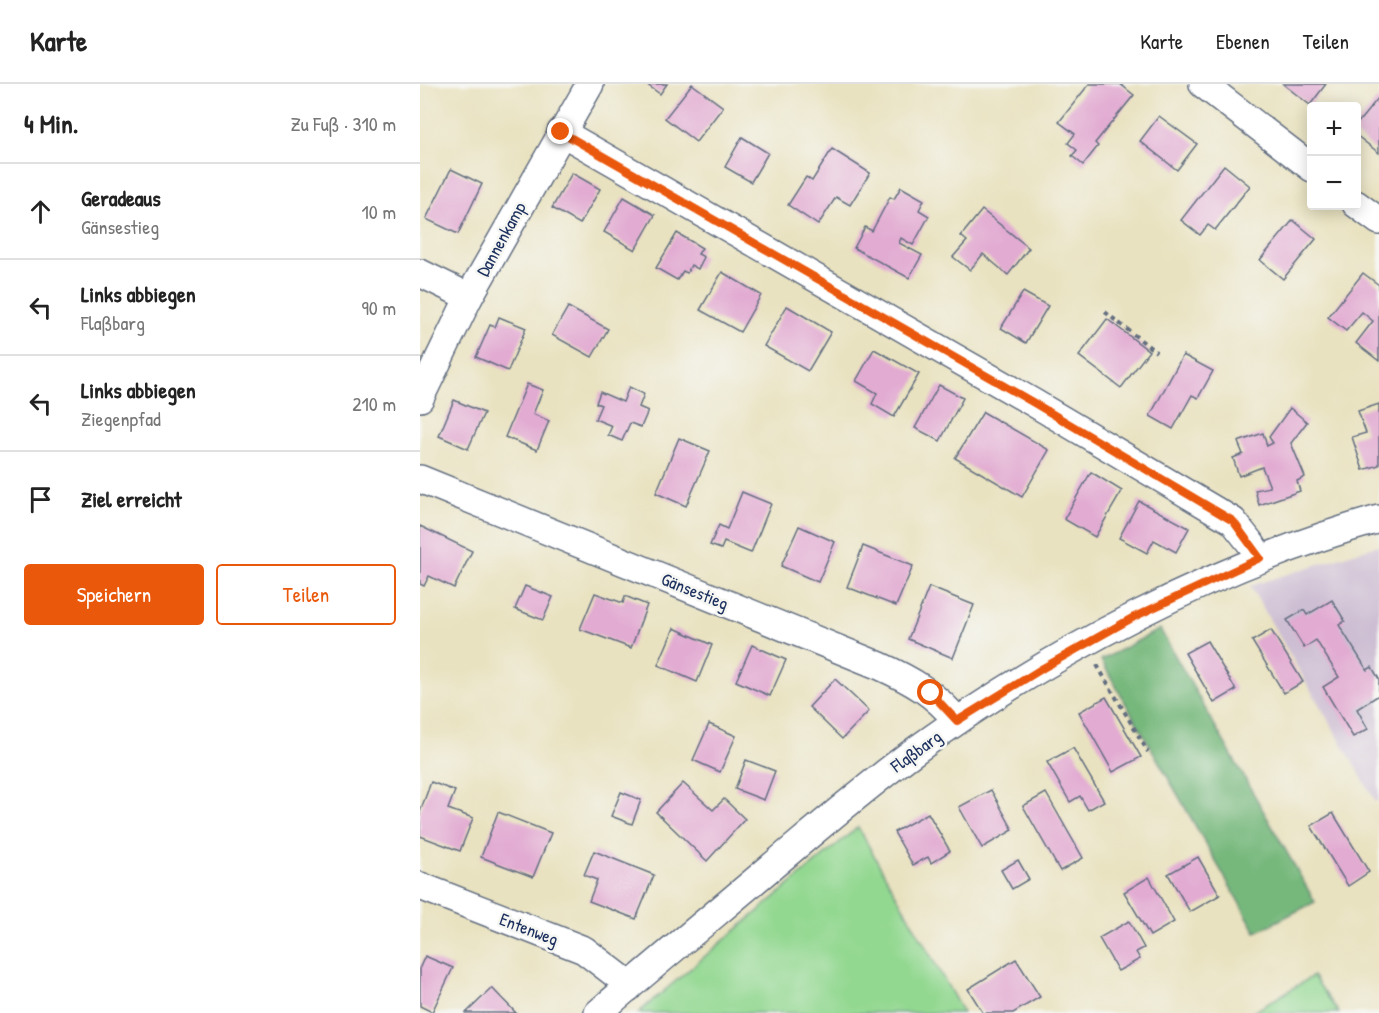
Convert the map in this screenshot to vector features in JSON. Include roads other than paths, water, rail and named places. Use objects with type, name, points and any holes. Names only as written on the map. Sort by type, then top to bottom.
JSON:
[{"type":"street","name":"Dannenkamp","points":[[420,398],[469,297],[590,84]]},
{"type":"street","points":[[1203,84],[1307,165]]},
{"type":"street","points":[[561,132],[1034,403],[1233,521],[1260,558]]},
{"type":"street","points":[[1361,208],[1379,221]]},
{"type":"street","points":[[420,273],[469,297]]},
{"type":"street","name":"Gänsestieg","points":[[420,479],[880,666],[911,680],[931,693],[957,721]]},
{"type":"street","name":"Flaßbarg","points":[[598,1013],[872,783],[957,721],[1043,668],[1134,617],[1260,558],[1379,519]]},
{"type":"street","name":"Entenweg","points":[[420,886],[584,950],[618,976],[628,988]]}]
